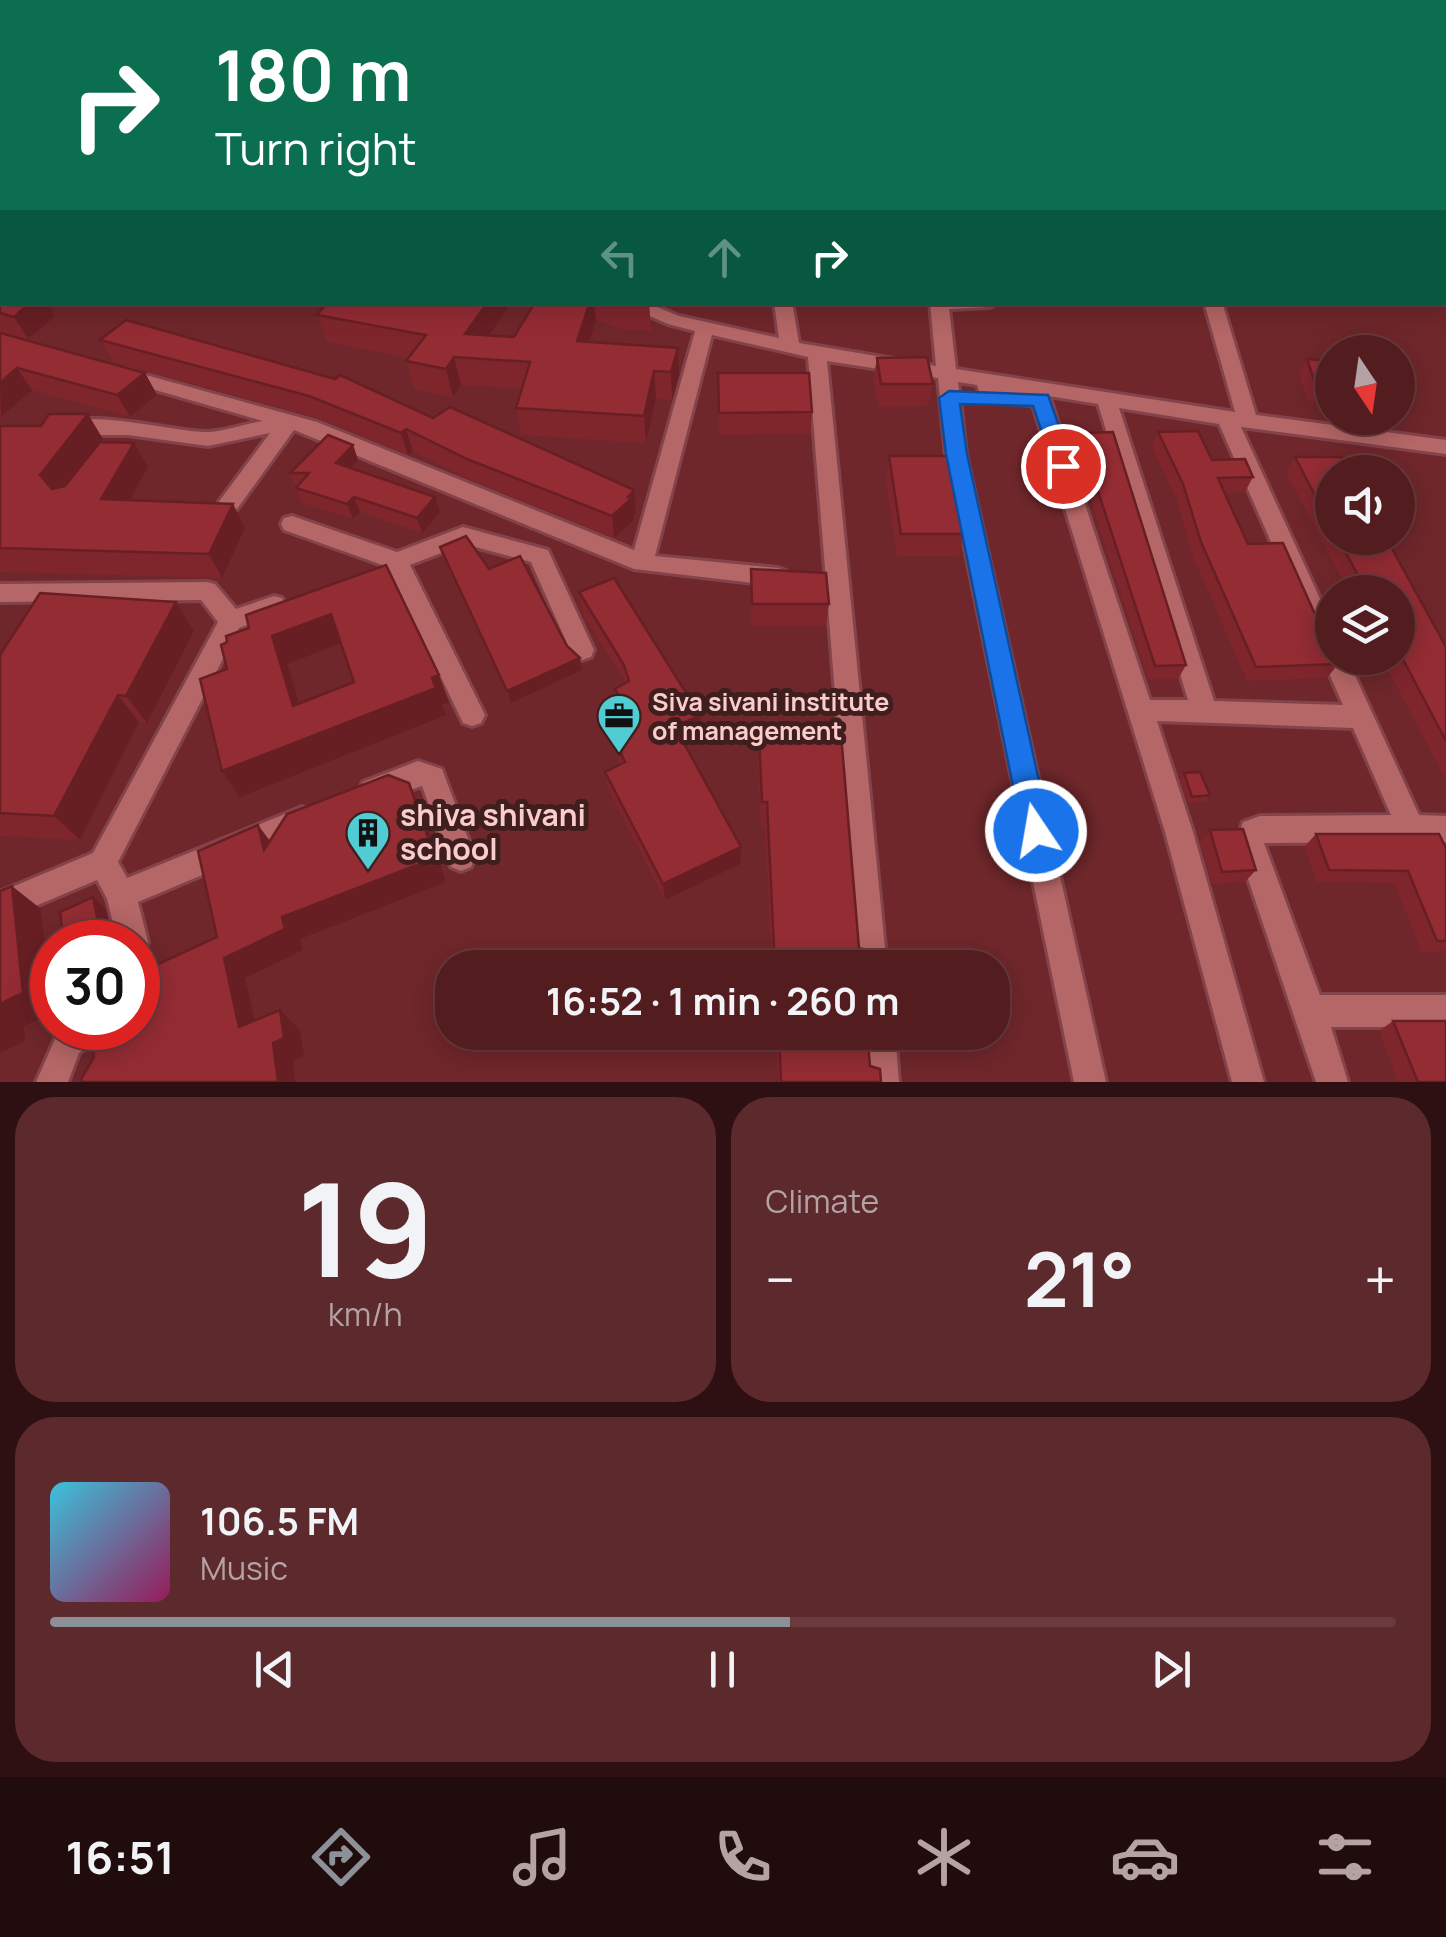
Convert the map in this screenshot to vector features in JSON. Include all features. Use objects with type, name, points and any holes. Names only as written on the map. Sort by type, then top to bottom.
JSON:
[{"type":"street","points":[[636,305],[706,327],[948,384],[1106,398],[1446,447]]},
{"type":"street","points":[[783,305],[790,347]]},
{"type":"street","points":[[939,305],[956,454],[1090,1082]]},
{"type":"street","points":[[1214,305],[1239,445],[1315,612]]},
{"type":"street","points":[[642,563],[706,327]]},
{"type":"street","points":[[817,353],[817,581],[869,950]]},
{"type":"street","points":[[96,367],[289,422],[642,563],[817,581]]},
{"type":"street","points":[[987,387],[1041,399],[1179,832],[1248,1082]]},
{"type":"street","points":[[1106,398],[1204,710]]},
{"type":"street","points":[[38,428],[128,428],[208,438],[289,422]]},
{"type":"street","points":[[229,503],[289,422]]},
{"type":"street","points":[[105,458],[128,428]]},
{"type":"street","points":[[292,524],[397,561],[472,716]]},
{"type":"street","points":[[360,574],[463,535],[540,556],[582,650]]},
{"type":"street","points":[[0,594],[206,591],[231,621]]},
{"type":"street","points":[[0,907],[104,864],[231,621],[305,594]]},
{"type":"street","points":[[1343,675],[1410,828]]},
{"type":"street","points":[[1153,710],[1362,717]]},
{"type":"street","points":[[120,896],[408,776],[426,774],[432,778],[461,857]]},
{"type":"street","points":[[1332,1082],[1249,836],[1260,828],[1446,829]]},
{"type":"street","points":[[104,864],[127,920]]},
{"type":"street","points":[[1310,1011],[1446,1011]]},
{"type":"street","points":[[52,1082],[63,1050]]},
{"type":"street","points":[[880,1050],[883,1082]]},
{"type":"building","points":[[0,305],[28,305],[14,317],[0,313]]},
{"type":"building","points":[[325,305],[486,305],[465,334],[514,337],[533,305],[589,305],[577,341],[678,348],[671,372],[654,371],[644,416],[516,408],[530,362],[454,357],[446,369],[406,361],[426,335],[317,315]]},
{"type":"building","points":[[126,320],[335,379],[340,375],[433,418],[450,407],[634,490],[628,497],[632,498],[612,516],[467,459],[406,429],[401,433],[309,396],[100,340]]},
{"type":"building","points":[[0,333],[145,373],[117,395],[17,368],[0,383]]},
{"type":"building","points":[[927,357],[933,384],[881,384],[877,358]]},
{"type":"building","points":[[1307,359],[1315,360],[1315,383]]},
{"type":"building","points":[[718,373],[809,373],[812,412],[719,413]]},
{"type":"building","points":[[49,414],[88,414],[40,475],[52,489],[65,486],[100,442],[134,443],[101,499],[233,504],[209,554],[0,548],[0,426],[41,426]]},
{"type":"building","points":[[1198,431],[1212,460],[1245,459],[1253,477],[1218,478],[1248,544],[1283,543],[1315,614],[1315,665],[1256,667],[1201,542],[1183,484],[1158,432]]},
{"type":"building","points":[[1113,432],[1186,665],[1155,666],[1079,433]]},
{"type":"building","points":[[328,435],[353,445],[336,463],[435,497],[417,518],[354,497],[347,504],[296,488],[309,473],[290,473]]},
{"type":"building","points":[[889,456],[948,456],[964,534],[901,534]]},
{"type":"building","points":[[1295,457],[1315,457],[1315,495]]},
{"type":"building","points":[[466,536],[489,569],[520,556],[567,646],[580,658],[507,691],[440,547]]},
{"type":"building","points":[[1347,555],[1395,555],[1406,575],[1358,575]]},
{"type":"building","points":[[386,565],[439,675],[432,678],[436,688],[222,771],[200,679],[227,669],[221,645],[227,642],[226,636],[249,628],[246,615]],"holes":[[[331,614],[354,682],[293,706],[272,636]]]},
{"type":"building","points":[[751,569],[826,573],[829,604],[752,604]]},
{"type":"building","points":[[614,578],[700,715],[675,727],[741,847],[663,884],[605,772],[625,762],[613,736],[635,726],[615,689],[629,681],[624,665],[579,592]]},
{"type":"building","points":[[1415,591],[1446,647],[1446,741],[1411,675],[1415,675]]},
{"type":"building","points":[[40,593],[176,602],[126,696],[118,695],[54,816],[0,813],[0,655]]},
{"type":"building","points":[[841,734],[859,948],[866,950],[774,950],[767,802],[762,802],[759,736]]},
{"type":"building","points":[[1200,772],[1210,795],[1192,797],[1184,773]]},
{"type":"building","points":[[388,775],[409,783],[435,858],[282,917],[285,929],[224,958],[239,1027],[280,1010],[284,1038],[273,1043],[278,1082],[82,1082],[94,1057],[92,1050],[160,1050],[160,963],[217,937],[198,851],[258,825],[264,850],[287,814]]},
{"type":"building","points":[[1243,829],[1256,870],[1222,872],[1210,830]]},
{"type":"building","points":[[1316,834],[1439,834],[1446,848],[1446,941],[1437,941],[1408,871],[1329,870]]},
{"type":"building","points":[[12,886],[23,993],[0,1004],[0,891]]},
{"type":"building","points":[[93,897],[98,920],[61,920],[60,912]]},
{"type":"building","points":[[1393,1021],[1446,1021],[1446,1082],[1418,1082]]},
{"type":"building","points":[[780,1050],[869,1050],[870,1066],[880,1069],[881,1082],[781,1082]]},
{"type":"place","name":"Siva sivani institute of management","points":[[619,754]]},
{"type":"place","name":"shiva shivani school","points":[[368,871]]},
{"type":"route","points":[[1036,831],[956,454],[949,398],[1041,399],[1063,466]]}]
